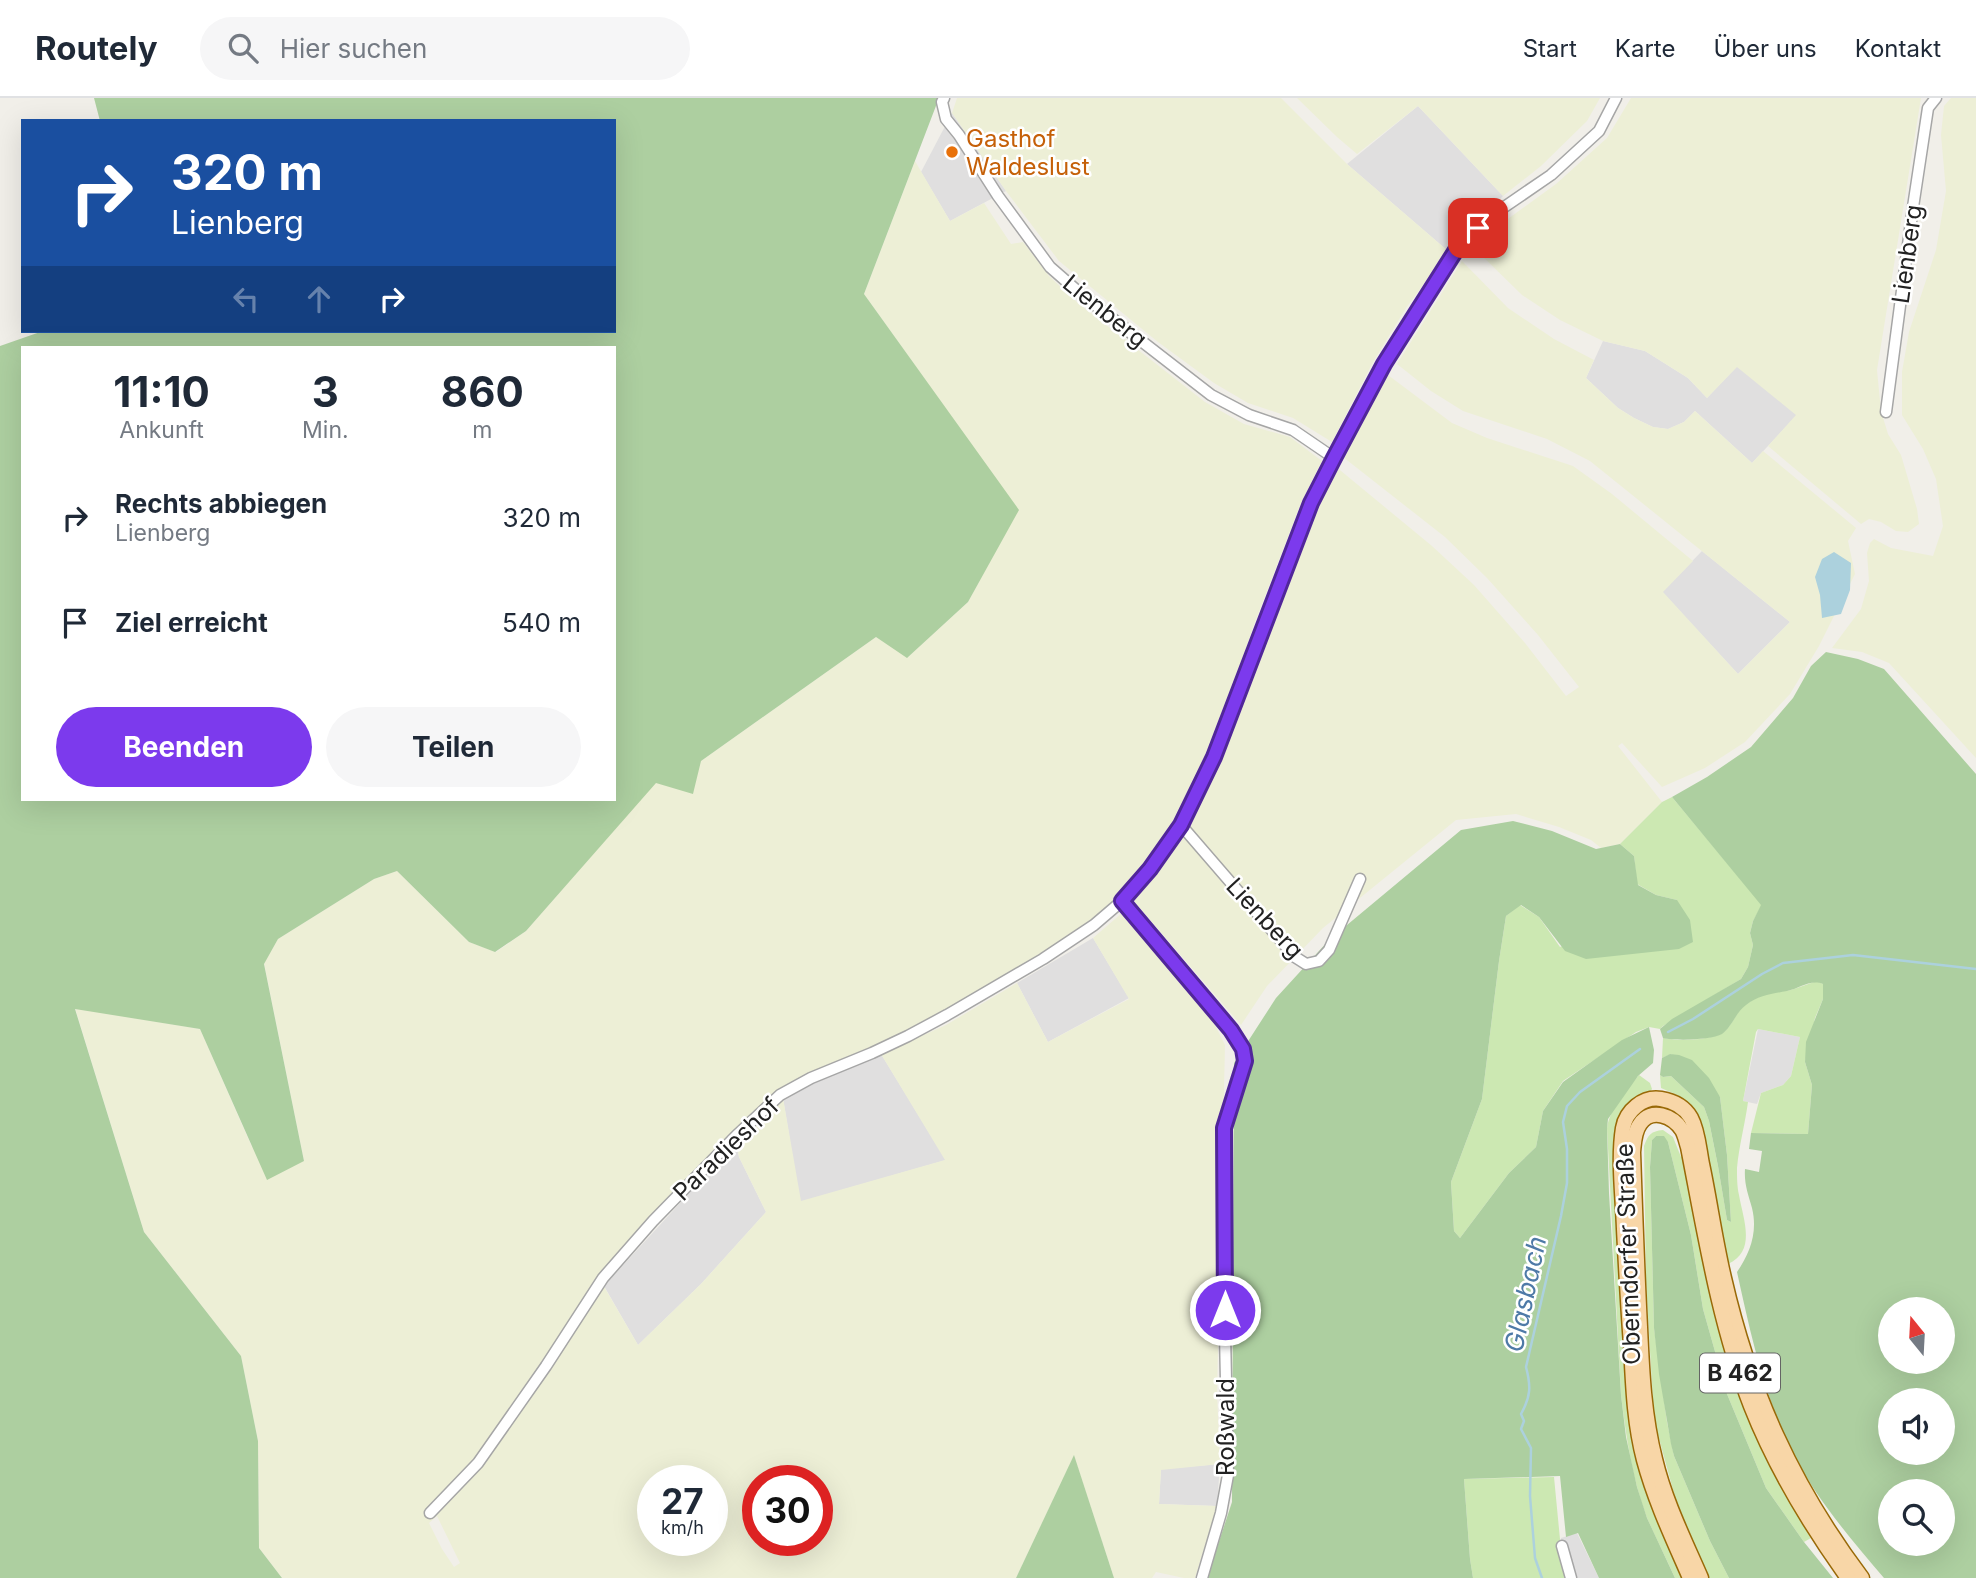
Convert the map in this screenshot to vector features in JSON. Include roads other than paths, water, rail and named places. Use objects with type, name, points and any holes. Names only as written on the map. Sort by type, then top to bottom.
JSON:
[{"type":"main road","name":"Oberndorfer Straße","points":[[1690,1578],[1661,1512],[1644,1460],[1633,1390],[1625,1253],[1623,1127],[1638,1104],[1655,1098],[1677,1103],[1691,1118],[1723,1276],[1751,1371],[1776,1436],[1793,1471],[1823,1524],[1861,1578]]},
{"type":"main road","name":"Oberndorfer Straße","points":[[1701,1578],[1661,1483],[1643,1384],[1633,1152],[1635,1136],[1641,1122],[1658,1114],[1667,1116],[1683,1131],[1720,1303],[1752,1406],[1809,1521],[1848,1578]]},
{"type":"street","name":"Lienberg","points":[[944,98],[946,119],[1050,267],[1211,395],[1248,415],[1293,430],[1334,458]]},
{"type":"street","points":[[1122,901],[1150,869],[1181,825],[1214,757],[1311,503],[1384,364],[1458,247],[1497,212],[1552,175],[1590,140],[1599,131],[1616,98]]},
{"type":"street","name":"Lienberg","points":[[1886,412],[1928,108],[1936,98]]},
{"type":"street","name":"Lienberg","points":[[1181,825],[1295,957],[1306,964],[1319,961],[1329,950],[1360,879]]},
{"type":"street","name":"Paradieshof","points":[[430,1513],[478,1463],[547,1366],[603,1278],[687,1186],[780,1095],[947,1015],[1094,925],[1122,901]]},
{"type":"street","name":"Roßwald","points":[[1122,901],[1231,1030],[1243,1049],[1245,1061],[1224,1128],[1228,1475],[1202,1578]]},
{"type":"street","points":[[1562,1546],[1571,1578]]},
{"type":"water","points":[[1834,552],[1851,563],[1850,590],[1841,614],[1822,618],[1815,577],[1822,559]]},
{"type":"waterway","name":"Glasbach","points":[[1668,1032],[1783,963],[1853,955],[1976,969]]},
{"type":"waterway","name":"Glasbach","points":[[1542,1578],[1535,1558],[1530,1496],[1531,1448],[1521,1429],[1524,1421],[1521,1414],[1529,1391],[1526,1367],[1567,1183],[1567,1149],[1563,1122],[1567,1106],[1580,1092],[1640,1049]]},
{"type":"place","name":"Gasthof Waldeslust","points":[[952,152]]}]
